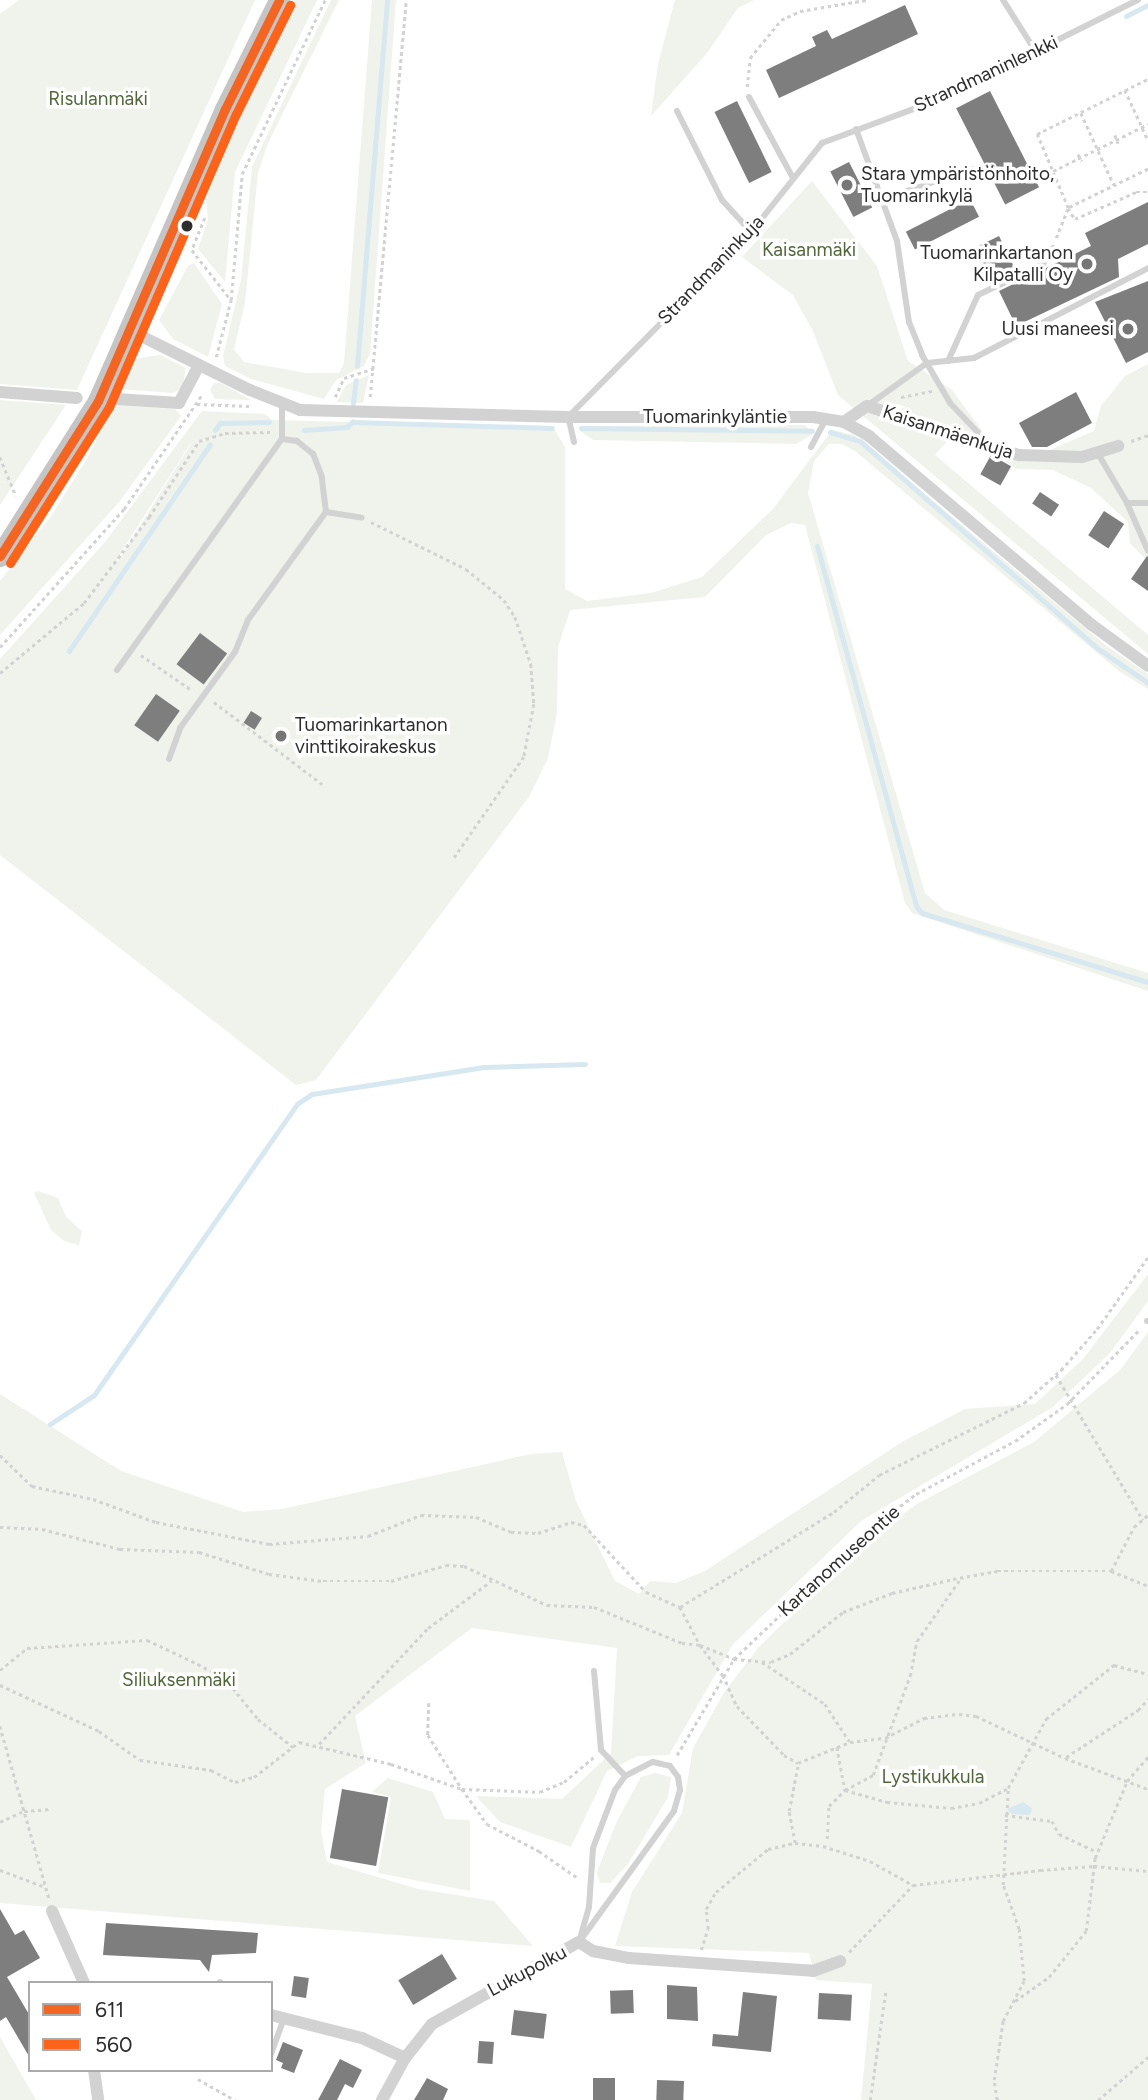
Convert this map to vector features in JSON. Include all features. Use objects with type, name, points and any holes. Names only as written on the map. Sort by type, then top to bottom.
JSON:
[{"type":"main road","points":[[0,556],[98,401],[225,109],[279,0]]},
{"type":"street","name":"Tuomarinkyläntie","points":[[130,330],[282,404],[331,413],[826,419],[845,422],[869,436],[1092,625],[1148,666]]},
{"type":"street","points":[[115,399],[179,403],[199,365]]},
{"type":"street","points":[[0,392],[77,398]]},
{"type":"street","name":"Kaisanmäenkuja","points":[[845,422],[867,406],[1020,456],[1082,457],[1118,446]]},
{"type":"street","points":[[52,1911],[83,1981]]},
{"type":"street","name":"Lukupolku","points":[[382,2100],[420,2034],[440,2019],[579,1942],[593,1951],[629,1958],[813,1970],[840,1961]]},
{"type":"street","points":[[273,2015],[362,2038],[405,2058]]},
{"type":"street","points":[[94,2072],[98,2100]]},
{"type":"lane","points":[[1003,0],[1035,52]]},
{"type":"lane","name":"Strandmaninlenkki","points":[[856,129],[935,101],[1138,0]]},
{"type":"lane","points":[[749,97],[793,178]]},
{"type":"lane","points":[[677,111],[722,200],[751,232]]},
{"type":"lane","points":[[856,129],[897,241],[909,321],[927,363],[950,403],[996,448]]},
{"type":"lane","name":"Strandmaninkuja","points":[[568,417],[751,232],[821,143],[856,129]]},
{"type":"lane","points":[[882,199],[973,169]]},
{"type":"lane","points":[[948,361],[978,295],[1043,264],[1053,248]]},
{"type":"lane","points":[[867,406],[927,363],[974,358],[1148,268]]},
{"type":"lane","points":[[117,670],[282,435],[282,404]]},
{"type":"lane","points":[[568,417],[574,442]]},
{"type":"lane","points":[[810,447],[826,419]]},
{"type":"lane","points":[[169,759],[180,727],[236,652],[248,620],[326,512],[322,477],[313,454],[297,441],[282,435]]},
{"type":"lane","points":[[1097,452],[1128,503],[1148,550]]},
{"type":"lane","points":[[1128,503],[1148,503]]},
{"type":"lane","points":[[326,512],[362,518]]},
{"type":"lane","points":[[594,1671],[601,1749],[625,1776]]},
{"type":"lane","points":[[653,1762],[670,1766],[680,1790],[674,1811],[579,1942],[593,1848],[615,1790],[625,1776],[653,1762]]},
{"type":"lane","points":[[273,2049],[285,2017]]},
{"type":"path","points":[[0,647],[124,509],[198,404],[212,372],[231,300],[242,174],[325,0]]},
{"type":"path","points":[[368,413],[406,0]]},
{"type":"path","points":[[749,97],[744,78],[750,58],[781,20],[800,11],[866,0]]},
{"type":"path","points":[[1148,79],[1142,79],[1037,134],[1075,219],[1136,192],[1148,192]]},
{"type":"path","points":[[1125,90],[1148,140]]},
{"type":"path","points":[[1081,113],[1114,185]]},
{"type":"path","points":[[1053,171],[1148,124]]},
{"type":"path","points":[[1053,248],[1068,208],[1148,169]]},
{"type":"path","points":[[205,218],[192,250],[231,300]]},
{"type":"path","points":[[331,413],[344,378],[373,368]]},
{"type":"path","points":[[867,406],[888,398],[925,395],[938,382]]},
{"type":"path","points":[[198,404],[282,404]]},
{"type":"path","points":[[0,673],[84,603],[149,517],[199,441],[225,433],[282,435]]},
{"type":"path","points":[[1118,446],[1148,435]]},
{"type":"path","points":[[0,457],[16,496],[10,505]]},
{"type":"path","points":[[362,518],[466,569],[485,583],[515,617],[531,664],[534,704],[524,757],[452,861]]},
{"type":"path","points":[[132,649],[322,784]]},
{"type":"path","points":[[680,1607],[834,1512],[879,1475],[1024,1403],[1056,1375],[1097,1329],[1148,1257]]},
{"type":"path","name":"Kartanomuseontie","points":[[670,1766],[734,1659],[872,1527],[916,1494],[1015,1441],[1071,1400],[1110,1364],[1148,1321]]},
{"type":"path","points":[[1056,1375],[1143,1520]]},
{"type":"path","points":[[0,1455],[18,1476],[46,1490],[93,1499],[156,1522],[269,1544],[368,1536],[421,1515],[476,1517],[511,1532],[538,1533],[571,1522],[584,1525],[646,1592],[680,1607],[700,1645],[723,1675],[746,1719],[798,1763]]},
{"type":"path","points":[[1111,1571],[1148,1515]]},
{"type":"path","points":[[0,1527],[42,1528],[120,1549],[199,1552],[269,1574],[323,1581],[391,1581],[456,1565],[547,1605],[594,1606],[682,1643],[700,1645],[734,1659],[759,1661],[790,1654],[843,1612],[892,1593],[998,1570],[1111,1571],[1148,1586]]},
{"type":"path","points":[[827,1839],[829,1806],[845,1790],[873,1774],[910,1676],[917,1641],[961,1578]]},
{"type":"path","points":[[319,1744],[428,1628],[492,1580]]},
{"type":"path","points":[[0,1671],[27,1648],[147,1640],[204,1667],[233,1688],[258,1720],[293,1747]]},
{"type":"path","points":[[759,1661],[825,1704],[850,1742]]},
{"type":"path","points":[[996,2100],[994,2080],[1003,2021],[1024,1981],[1020,1929],[1003,1876],[1008,1788],[1046,1719],[1114,1665],[1148,1674]]},
{"type":"path","points":[[0,1685],[99,1731],[140,1760],[211,1770],[235,1783],[254,1776],[299,1742],[319,1744],[462,1789],[540,1792],[564,1783],[601,1749]]},
{"type":"path","points":[[1065,1758],[1138,1710],[1148,1699]]},
{"type":"path","points":[[429,1703],[428,1735],[487,1824],[539,1851],[589,1885]]},
{"type":"path","points":[[798,1763],[850,1742],[885,1738],[924,1718],[959,1714],[976,1716],[1065,1758],[1148,1789]]},
{"type":"path","points":[[0,1726],[52,1911]]},
{"type":"path","points":[[837,1747],[845,1790]]},
{"type":"path","points":[[1012,2003],[1049,1977],[1086,1931],[1097,1852],[1127,1781],[1148,1757]]},
{"type":"path","points":[[795,1843],[789,1811],[798,1763]]},
{"type":"path","points":[[845,1790],[887,1802],[951,1808],[979,1803],[1008,1788]]},
{"type":"path","points":[[0,1822],[24,1811],[51,1810]]},
{"type":"path","points":[[1005,1815],[1052,1821],[1059,1834],[1097,1852]]},
{"type":"path","points":[[700,1954],[708,1929],[706,1909],[716,1892],[768,1849],[795,1843],[823,1846],[870,1861],[913,1885],[1094,1866],[1148,1871]]},
{"type":"path","points":[[0,1870],[45,1887]]},
{"type":"path","points":[[840,1961],[913,1885]]},
{"type":"path","points":[[870,2100],[886,1989]]},
{"type":"path","points":[[1098,2100],[1148,2057]]},
{"type":"path","points":[[198,2079],[235,2100]]},
{"type":"green space","name":"Risulanmäki","points":[[19,0],[255,0],[77,390],[0,384],[0,14]]},
{"type":"green space","points":[[295,0],[317,0],[235,172],[225,282],[198,249],[208,219],[206,200],[252,85]]},
{"type":"green space","points":[[331,0],[339,0],[268,143],[258,173],[245,303],[234,349],[244,362],[306,373],[339,373],[344,363],[372,0],[396,0],[370,354],[364,366],[336,380],[324,399],[251,379],[225,366],[223,356],[241,280],[252,167]]},
{"type":"green space","points":[[675,0],[754,0],[738,8],[707,53],[651,116],[658,64]]},
{"type":"green space","name":"Kaisanmäki","points":[[812,181],[877,266],[908,361],[952,390],[986,436],[1017,451],[1038,455],[1094,431],[1101,406],[1125,376],[1148,364],[1148,562],[1130,543],[1128,522],[1091,488],[1053,470],[1016,469],[992,451],[948,440],[935,455],[1148,635],[1148,654],[838,395],[813,331],[793,295],[742,257]]},
{"type":"green space","points":[[194,263],[222,304],[208,357],[173,339],[159,320],[188,266]]},
{"type":"green space","points":[[160,355],[186,368],[182,389],[172,393],[119,389],[134,359]]},
{"type":"green space","points":[[369,375],[363,403],[337,402],[346,385]]},
{"type":"green space","points":[[214,383],[221,383],[251,400],[215,399],[210,390]]},
{"type":"green space","points":[[0,400],[66,405],[0,505]]},
{"type":"green space","points":[[113,405],[175,409],[181,416],[120,501],[0,635],[0,581],[50,518],[89,455]]},
{"type":"green space","name":"Tuomarinkartanon vinttikoirakeskus","points":[[202,411],[265,414],[272,420],[553,427],[565,447],[565,589],[587,601],[651,593],[702,577],[773,509],[832,430],[854,435],[1108,647],[1148,674],[1148,689],[1120,672],[855,451],[842,444],[829,444],[814,461],[808,493],[925,893],[944,910],[1148,973],[1148,991],[912,913],[905,903],[805,525],[791,523],[766,535],[705,597],[570,610],[558,647],[557,713],[548,758],[529,797],[316,1080],[296,1085],[0,855],[0,659],[105,542]],"holes":[[[191,444],[116,564],[123,549]]]},
{"type":"green space","points":[[805,425],[813,434],[796,444],[593,440],[579,430],[583,426]]},
{"type":"green space","points":[[38,1191],[58,1198],[66,1217],[82,1231],[79,1245],[64,1241],[51,1230],[34,1193]]},
{"type":"green space","name":"Siliuksenmäki","points":[[1148,1274],[1148,1301],[1110,1353],[1053,1407],[861,1521],[733,1644],[669,1755],[638,1756],[607,1771],[571,1847],[500,1822],[476,1796],[562,1799],[611,1753],[617,1648],[472,1628],[355,1716],[366,1763],[325,1789],[321,1831],[327,1862],[418,1889],[494,1901],[533,1946],[0,1903],[0,1394],[121,1471],[243,1512],[282,1509],[531,1454],[562,1452],[576,1501],[615,1581],[639,1594],[650,1581],[676,1583],[705,1571],[902,1442],[965,1409],[1035,1404],[1083,1359]]},
{"type":"green space","name":"Lystikukkula","points":[[1148,1332],[1148,2100],[861,2100],[872,1984],[816,1980],[809,1953],[615,1946],[632,1892],[682,1813],[693,1748],[725,1691],[758,1648],[870,1537],[917,1504],[1034,1442],[1120,1370]]},
{"type":"green space","points":[[655,1773],[671,1777],[668,1797],[628,1864],[610,1883],[600,1883],[597,1872],[617,1821],[641,1777]]},
{"type":"green space","points":[[388,1778],[433,1792],[445,1819],[470,1820],[470,1891],[378,1873],[391,1797],[372,1792]]},
{"type":"green space","points":[[0,2037],[36,2100],[0,2100]]},
{"type":"shaded area","points":[[1023,1802],[1032,1808],[1030,1815],[1012,1814],[1007,1809]]},
{"type":"building","points":[[905,5],[918,34],[779,98],[766,70],[816,46],[812,37],[827,30],[832,39]]},
{"type":"building","points":[[990,91],[1039,187],[1005,204],[956,108]]},
{"type":"building","points":[[737,101],[772,172],[749,183],[715,112]]},
{"type":"building","points":[[849,162],[872,207],[853,217],[830,172]]},
{"type":"building","points":[[970,199],[979,217],[915,250],[906,232]]},
{"type":"building","name":"Tuomarinkartanon Kilpatalli Oy","points":[[1148,202],[1148,244],[1118,259],[1119,277],[1016,326],[999,291],[1091,246],[1085,233]]},
{"type":"building","points":[[999,236],[1016,271],[993,282],[976,247]]},
{"type":"building","name":"Uusi maneesi","points":[[1148,281],[1148,352],[1126,363],[1095,302]]},
{"type":"building","points":[[1076,392],[1092,423],[1047,447],[1032,447],[1019,423]]},
{"type":"building","points":[[991,455],[1011,466],[1000,485],[980,474]]},
{"type":"building","points":[[1040,492],[1059,505],[1051,516],[1032,504]]},
{"type":"building","points":[[1104,511],[1124,524],[1108,548],[1088,535]]},
{"type":"building","points":[[1148,557],[1148,591],[1131,579]]},
{"type":"building","points":[[200,633],[227,653],[204,685],[177,664]]},
{"type":"building","points":[[156,694],[180,711],[158,742],[134,725]]},
{"type":"building","points":[[251,711],[262,718],[255,730],[244,723]]},
{"type":"building","points":[[342,1789],[388,1797],[376,1866],[330,1858]]},
{"type":"building","points":[[0,1909],[15,1935],[24,1930],[40,1958],[7,1977],[28,2013],[28,2055],[6,2017],[0,2021]]},
{"type":"building","points":[[106,1923],[258,1933],[256,1953],[212,1955],[209,1972],[200,1960],[103,1955]]},
{"type":"building","points":[[442,1954],[457,1979],[413,2005],[398,1980]]},
{"type":"building","points":[[294,1976],[309,1978],[306,1998],[291,1996]]},
{"type":"building","points":[[667,1985],[697,1987],[698,2021],[667,2019]]},
{"type":"building","points":[[633,1990],[634,2013],[611,2014],[610,1991]]},
{"type":"building","points":[[743,1992],[777,1996],[771,2052],[712,2046],[713,2034],[738,2036]]},
{"type":"building","points":[[819,1993],[852,1995],[851,2021],[818,2019]]},
{"type":"building","points":[[514,2010],[547,2014],[544,2039],[511,2035]]},
{"type":"building","points":[[479,2041],[494,2042],[492,2064],[477,2063]]},
{"type":"building","points":[[283,2042],[303,2050],[294,2073],[281,2068],[283,2063],[276,2060]]},
{"type":"building","points":[[340,2059],[362,2070],[353,2088],[345,2084],[337,2100],[318,2100]]},
{"type":"building","points":[[427,2078],[448,2089],[443,2100],[414,2100]]},
{"type":"building","points":[[593,2078],[615,2078],[615,2100],[593,2100]]},
{"type":"building","points":[[657,2080],[684,2081],[683,2100],[656,2100]]},
{"type":"waterway","points":[[357,366],[387,0]]},
{"type":"waterway","points":[[1126,16],[1148,5]]},
{"type":"waterway","points":[[353,403],[356,380]]},
{"type":"waterway","points":[[304,430],[347,427],[353,421]]},
{"type":"waterway","points":[[215,430],[220,423],[269,422]]},
{"type":"waterway","points":[[353,422],[552,428]]},
{"type":"waterway","points":[[581,428],[812,431]]},
{"type":"waterway","points":[[830,432],[860,441],[1100,650],[1148,683]]},
{"type":"waterway","points":[[69,651],[210,444]]},
{"type":"waterway","points":[[817,546],[916,906],[922,913],[1148,982]]},
{"type":"waterway","points":[[50,1424],[94,1395],[297,1104],[312,1094],[484,1067],[585,1064]]},
{"type":"transit line","name":"611","points":[[0,556],[98,401],[225,109],[279,0]]},
{"type":"transit line","name":"560","points":[[10,563],[109,407],[236,114],[290,5]]},
{"type":"place","name":"Stara ympäristönhoito, Tuomarinkylä","points":[[847,185]]},
{"type":"place","name":"Tuomarinkartanon Kilpatalli Oy","points":[[1087,264]]},
{"type":"place","name":"Uusi maneesi","points":[[1128,329]]},
{"type":"place","name":"Tuomarinkartanon vinttikoirakeskus","points":[[281,736]]}]
